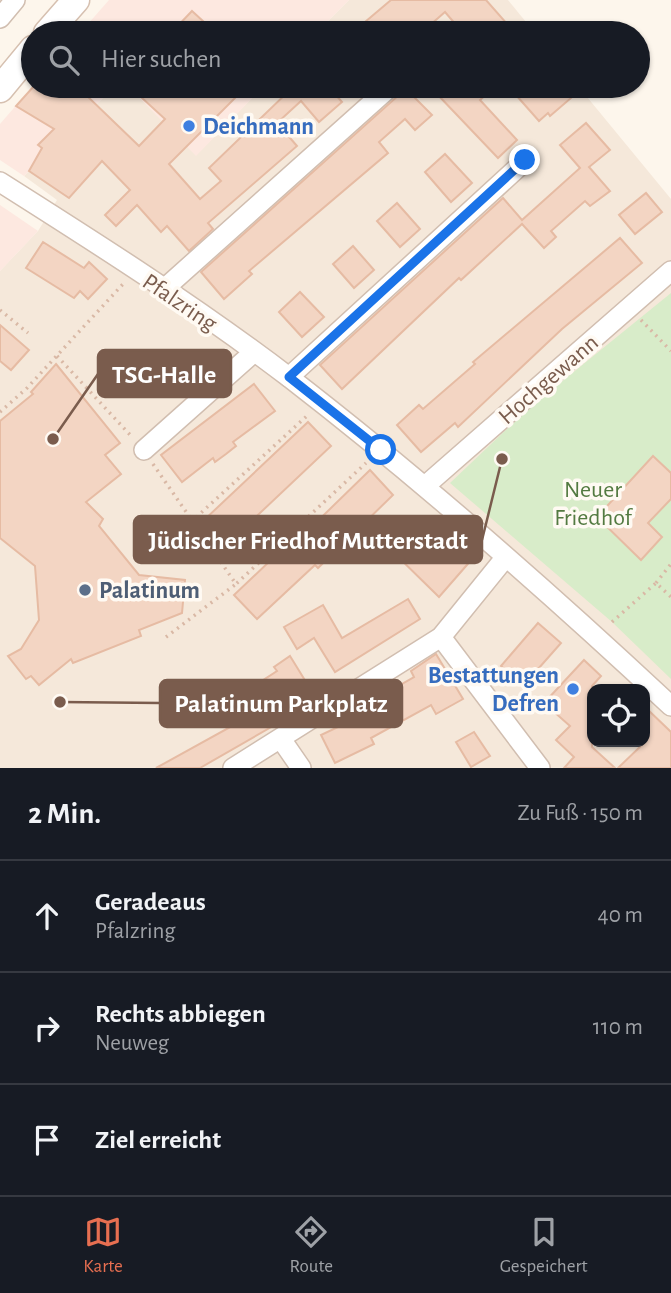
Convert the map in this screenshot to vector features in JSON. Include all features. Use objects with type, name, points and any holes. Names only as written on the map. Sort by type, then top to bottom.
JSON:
[{"type":"main road","points":[[58,21],[76,0]]},
{"type":"main road","points":[[0,89],[21,64]]},
{"type":"street","points":[[0,18],[15,0]]},
{"type":"street","points":[[164,289],[378,98]]},
{"type":"street","points":[[289,377],[525,160]]},
{"type":"street","name":"Pfalzring","points":[[0,182],[164,289],[289,377],[425,486],[671,706]]},
{"type":"street","name":"Hochgewann","points":[[425,486],[671,271]]},
{"type":"street","points":[[144,450],[254,352]]},
{"type":"street","points":[[233,768],[441,637],[505,558]]},
{"type":"street","points":[[441,637],[540,768]]},
{"type":"street","points":[[281,739],[301,768]]},
{"type":"path","points":[[0,412],[57,356],[135,271]]},
{"type":"path","points":[[629,308],[671,351]]},
{"type":"path","points":[[0,310],[28,333]]},
{"type":"path","points":[[57,356],[144,450],[236,584]]},
{"type":"path","points":[[191,522],[321,403]]},
{"type":"path","points":[[166,637],[236,584],[381,450]]},
{"type":"path","points":[[612,622],[656,583],[671,564]]},
{"type":"path","points":[[656,583],[671,597]]},
{"type":"shaded area","points":[[109,0],[349,0],[328,21],[91,21]]},
{"type":"shaded area","points":[[349,0],[508,0],[525,21],[328,21]]},
{"type":"shaded area","points":[[23,98],[103,98],[24,176],[0,160],[0,124]]},
{"type":"shaded area","points":[[103,98],[140,98],[196,155],[252,98],[588,98],[671,199],[671,768],[0,768],[0,271],[38,231],[57,200],[24,176]]},
{"type":"shaded area","name":"Deichmann","points":[[140,98],[252,98],[196,156]]},
{"type":"shaded area","points":[[0,205],[38,231],[0,271]]},
{"type":"green space","name":"Neuer Friedhof","points":[[671,293],[671,679],[612,622],[450,483],[528,409]]},
{"type":"building","points":[[391,0],[486,0],[504,21],[453,21],[445,12],[435,21],[366,21]]},
{"type":"building","points":[[192,11],[203,21],[182,21]]},
{"type":"building","points":[[23,98],[89,98],[139,146],[165,119],[142,98],[235,98],[169,164],[200,199],[221,181],[209,168],[282,98],[338,98],[342,102],[319,122],[301,101],[277,123],[297,146],[208,223],[213,229],[189,251],[167,226],[161,232],[137,205],[116,226],[105,215],[130,190],[102,161],[69,198],[29,171],[42,148],[38,145],[54,129],[16,106]]},
{"type":"building","points":[[396,98],[415,98],[432,115],[415,130],[405,119],[379,142],[388,153],[249,271],[252,274],[224,299],[201,272]]},
{"type":"building","points":[[441,98],[482,98],[480,100],[517,140],[498,158]]},
{"type":"building","points":[[519,98],[571,98],[550,116],[548,113],[539,121]]},
{"type":"building","points":[[586,123],[610,150],[589,167],[610,191],[590,206],[585,201],[551,231],[556,237],[544,248],[522,224],[461,280],[459,278],[342,389],[320,365],[503,198],[522,220],[580,168],[560,145]]},
{"type":"building","points":[[445,154],[472,183],[451,202],[425,172]]},
{"type":"building","points":[[646,193],[662,212],[635,234],[619,215]]},
{"type":"building","points":[[397,203],[420,229],[400,247],[377,221]]},
{"type":"building","points":[[620,238],[642,263],[562,329],[458,427],[455,423],[421,452],[397,425],[419,405],[423,409],[475,364],[473,362]]},
{"type":"building","points":[[43,242],[84,268],[89,262],[107,279],[88,299],[80,291],[74,298],[26,268]]},
{"type":"building","points":[[353,246],[374,270],[354,288],[333,264]]},
{"type":"building","points":[[300,292],[324,317],[302,337],[279,312]]},
{"type":"building","points":[[0,325],[29,350],[11,370],[0,361]]},
{"type":"building","points":[[56,364],[120,443],[105,455],[121,474],[86,502],[103,519],[99,526],[139,575],[185,580],[182,613],[139,630],[141,636],[73,663],[71,659],[39,685],[31,676],[26,679],[8,656],[21,649],[39,620],[35,566],[0,538],[0,421],[33,394],[31,392]]},
{"type":"building","points":[[254,384],[275,411],[233,442],[236,446],[226,454],[215,462],[213,458],[182,482],[161,455]]},
{"type":"building","points":[[308,422],[331,446],[225,546],[202,522]]},
{"type":"building","points":[[653,456],[671,473],[671,499],[648,523],[662,537],[641,560],[597,517]]},
{"type":"building","points":[[370,470],[393,495],[318,568],[315,565],[257,619],[234,595],[291,541],[294,544]]},
{"type":"building","points":[[412,525],[439,548],[448,537],[473,558],[439,597],[391,550]]},
{"type":"building","points":[[408,599],[420,619],[335,672],[314,638],[297,649],[284,627],[323,605],[342,638]]},
{"type":"building","points":[[538,623],[561,643],[523,686],[501,666]]},
{"type":"building","points":[[436,654],[463,699],[436,714],[431,705],[371,738],[374,744],[335,763],[321,735],[378,708],[374,700],[414,677],[411,671]]},
{"type":"building","points":[[290,656],[314,695],[284,714],[287,718],[200,768],[156,768],[261,710],[248,690],[277,671],[274,667]]},
{"type":"building","points":[[584,660],[601,676],[594,684],[587,684],[587,747],[592,747],[615,768],[564,768],[574,757],[556,740],[570,726],[544,703]]},
{"type":"building","points":[[650,712],[671,732],[671,768],[618,768],[640,747],[650,747]]},
{"type":"building","points":[[474,732],[490,756],[471,767],[456,742]]},
{"type":"place","name":"Deichmann","points":[[189,126]]},
{"type":"place","name":"TSG-Halle","points":[[53,439]]},
{"type":"place","name":"Jüdischer Friedhof Mutterstadt","points":[[502,459]]},
{"type":"place","name":"Palatinum","points":[[85,590]]},
{"type":"place","name":"Bestattungen Defren","points":[[573,689]]},
{"type":"place","name":"Palatinum Parkplatz","points":[[60,702]]},
{"type":"route","points":[[381,450],[289,377],[525,160]]}]
